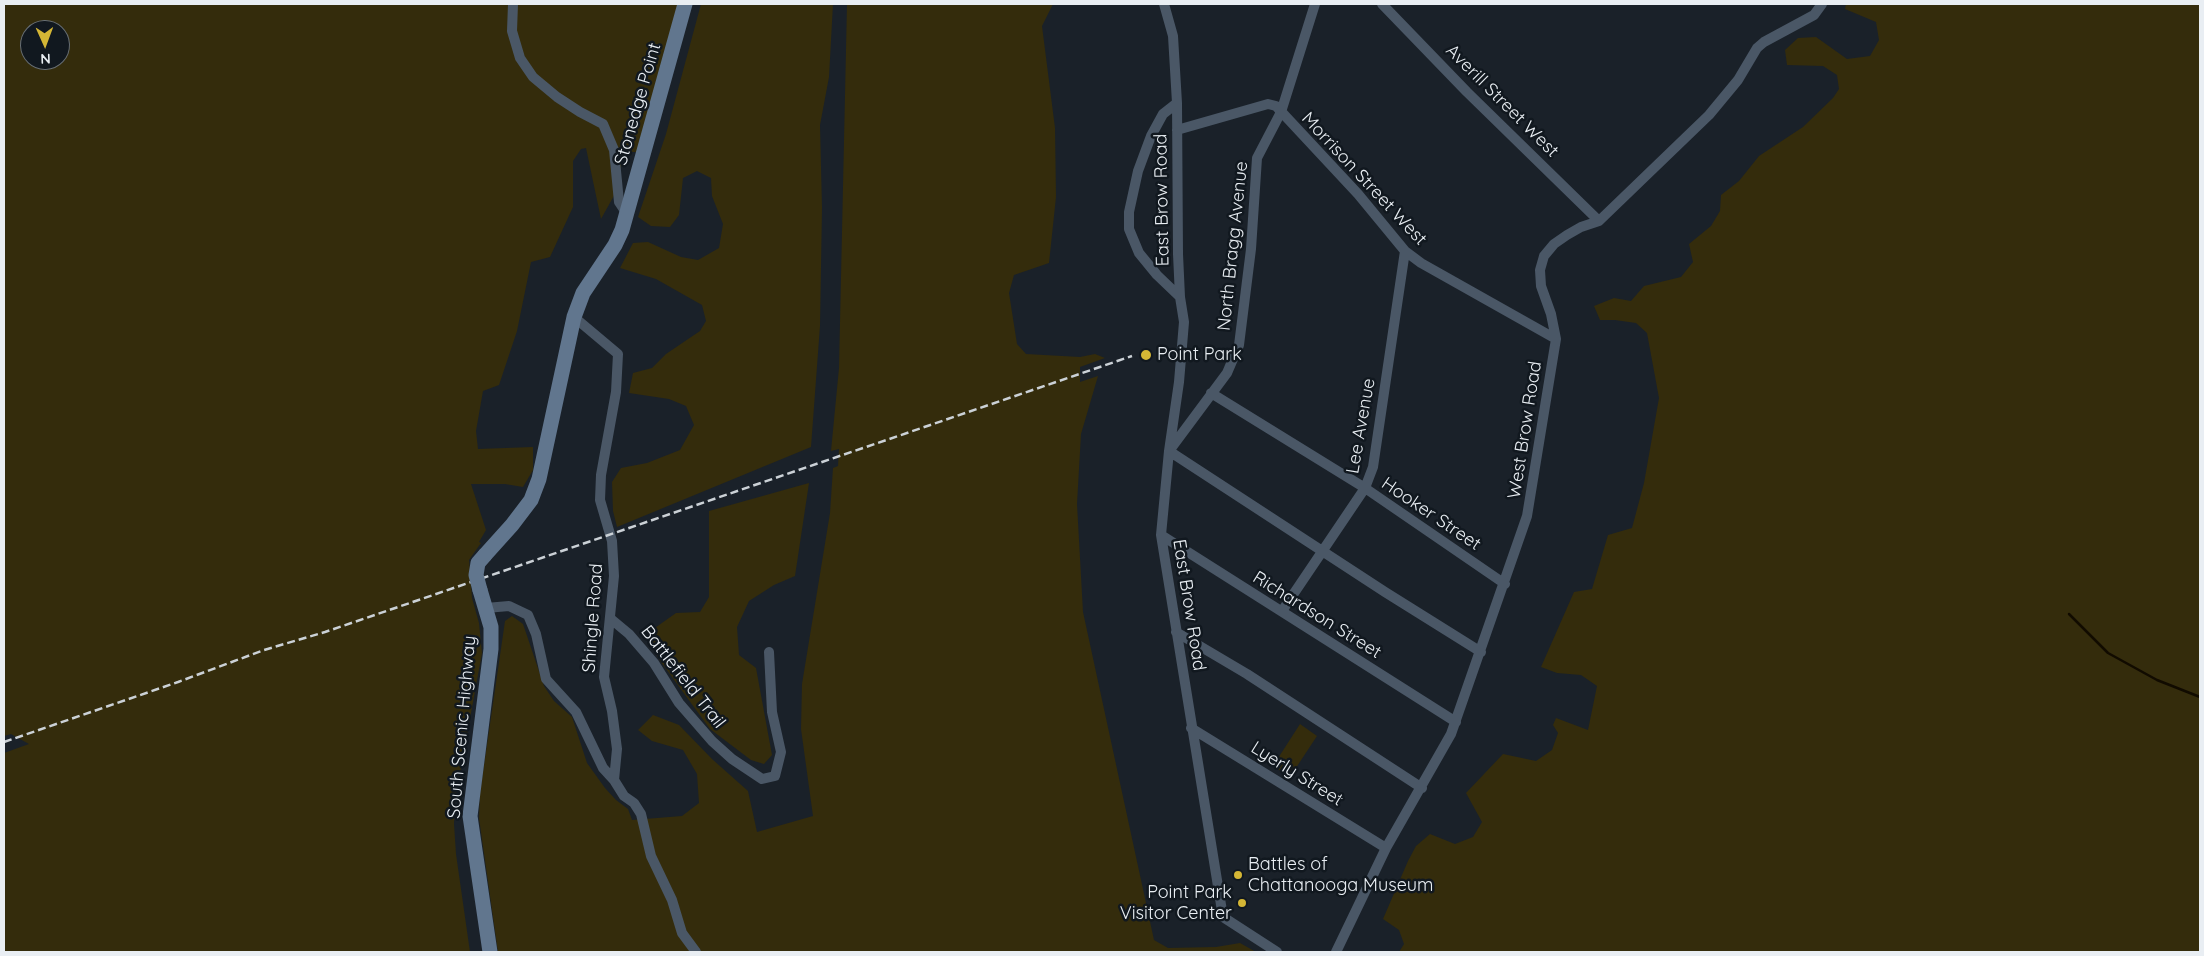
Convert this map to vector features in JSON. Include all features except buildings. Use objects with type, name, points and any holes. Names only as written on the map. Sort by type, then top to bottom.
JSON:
[{"type":"main road","name":"Stonedge Point","points":[[627,214],[685,4]]},
{"type":"main road","name":"South Scenic Highway","points":[[490,952],[470,816],[490,649],[490,627],[476,575],[478,563],[512,525],[531,500],[536,486],[574,317],[583,293],[615,245],[627,214]]},
{"type":"street","points":[[513,4],[512,32],[520,58],[533,77],[557,97],[580,112],[604,124],[614,150],[619,202],[627,214]]},
{"type":"street","name":"East Brow Road","points":[[1164,4],[1173,36],[1177,103],[1180,298],[1184,322],[1161,535],[1223,917],[1277,952]]},
{"type":"street","name":"North Bragg Avenue","points":[[1169,451],[1227,373],[1239,345],[1252,249],[1257,158],[1281,112],[1315,4]]},
{"type":"street","name":"Averill Street West","points":[[1382,4],[1599,221]]},
{"type":"street","name":"West Brow Road","points":[[1336,952],[1386,848],[1422,788],[1456,722],[1505,584],[1530,505],[1556,339],[1552,314],[1540,286],[1540,270],[1544,256],[1554,244],[1567,235],[1581,227],[1599,221],[1709,115],[1738,80],[1756,48],[1814,15],[1822,4]]},
{"type":"street","name":"East Brow Road","points":[[1177,103],[1163,114],[1151,136],[1138,171],[1129,212],[1129,229],[1139,253],[1157,276],[1180,298]]},
{"type":"street","points":[[1177,130],[1268,104],[1276,106],[1281,112]]},
{"type":"street","name":"Morrison Street West","points":[[1281,112],[1358,194],[1405,251],[1421,263],[1556,339]]},
{"type":"street","name":"Lee Avenue","points":[[1282,611],[1324,552],[1365,488],[1373,467],[1405,251]]},
{"type":"street","name":"Shingle Road","points":[[574,317],[618,354],[616,392],[600,484],[600,500],[612,541],[614,576],[604,677],[612,711],[617,749],[614,780]]},
{"type":"street","name":"Hooker Street","points":[[1211,393],[1365,488],[1505,584]]},
{"type":"street","points":[[1169,451],[1481,652]]},
{"type":"street","name":"Richardson Street","points":[[1161,535],[1456,722]]},
{"type":"street","points":[[486,608],[509,606],[528,615],[536,634],[546,679],[576,712],[603,768],[614,780],[624,796],[634,803],[640,814],[651,856],[672,900],[682,932],[696,952]]},
{"type":"street","name":"Battlefield Trail","points":[[611,619],[630,634],[654,664],[679,703],[712,741],[732,759],[762,779],[775,776],[781,752],[772,712],[769,652]]},
{"type":"street","points":[[1176,632],[1247,674],[1422,788]]},
{"type":"street","name":"Lyerly Street","points":[[1191,728],[1386,848]]},
{"type":"shaded area","points":[[4,4],[679,4],[638,152],[624,152],[616,192],[601,219],[586,148],[581,149],[573,161],[573,207],[550,257],[531,262],[517,331],[499,385],[483,391],[476,431],[478,449],[533,447],[533,470],[523,487],[505,484],[471,484],[486,530],[479,542],[481,543],[469,560],[472,598],[479,623],[482,653],[455,800],[454,824],[456,854],[470,952],[4,952],[4,753],[29,744],[11,734],[4,736]]},
{"type":"shaded area","points":[[701,4],[833,4],[829,77],[820,125],[822,208],[820,326],[811,447],[617,527],[613,511],[612,482],[621,468],[647,463],[680,450],[694,425],[686,406],[669,399],[629,393],[633,373],[652,368],[666,354],[700,331],[706,321],[702,305],[656,279],[620,268],[633,243],[648,242],[681,257],[698,260],[719,248],[723,224],[712,196],[711,178],[697,171],[683,178],[679,215],[670,227],[651,226],[638,217],[666,134]]},
{"type":"shaded area","points":[[847,4],[1053,4],[1042,26],[1055,128],[1056,197],[1049,263],[1014,275],[1009,293],[1017,344],[1026,354],[1080,357],[1095,354],[1105,358],[1080,367],[1080,382],[1098,376],[1081,434],[1077,504],[1083,612],[1154,940],[1168,948],[1216,947],[1240,943],[1256,952],[498,952],[479,818],[480,793],[505,621],[512,616],[523,624],[544,686],[554,701],[572,717],[587,763],[605,788],[628,809],[632,820],[682,816],[699,803],[697,774],[683,750],[652,741],[638,730],[653,715],[679,725],[712,759],[748,791],[757,832],[813,816],[801,729],[802,684],[830,513],[833,468],[838,466],[839,449],[831,451],[839,368]]},
{"type":"shaded area","points":[[1846,4],[2200,4],[2200,952],[1399,952],[1404,944],[1399,930],[1383,919],[1416,846],[1430,834],[1455,844],[1473,837],[1482,822],[1466,793],[1503,754],[1536,761],[1552,750],[1558,733],[1553,725],[1556,718],[1588,730],[1597,686],[1581,675],[1557,673],[1541,667],[1574,592],[1592,589],[1608,535],[1632,528],[1644,483],[1659,398],[1647,333],[1636,323],[1600,320],[1594,306],[1614,298],[1631,301],[1644,286],[1681,277],[1693,262],[1689,244],[1711,226],[1720,211],[1721,195],[1739,181],[1759,156],[1803,127],[1833,98],[1839,89],[1837,75],[1823,66],[1787,65],[1785,50],[1798,38],[1816,37],[1847,59],[1870,56],[1879,40],[1876,22],[1845,9]]},
{"type":"shaded area","points":[[809,483],[795,576],[774,585],[749,601],[737,627],[739,655],[756,668],[772,755],[764,764],[751,760],[710,729],[661,662],[645,635],[676,613],[700,612],[709,597],[709,511]]},
{"type":"shaded area","points":[[1300,724],[1317,736],[1290,777],[1273,766]]},
{"type":"waterway","points":[[2069,614],[2108,653],[2157,680],[2200,697]]},
{"type":"railway","points":[[4,742],[264,650],[325,632],[1132,356]]},
{"type":"place","name":"Point Park","points":[[1146,355]]},
{"type":"place","name":"Battles of Chattanooga Museum","points":[[1238,875]]},
{"type":"place","name":"Point Park Visitor Center","points":[[1242,903]]}]
